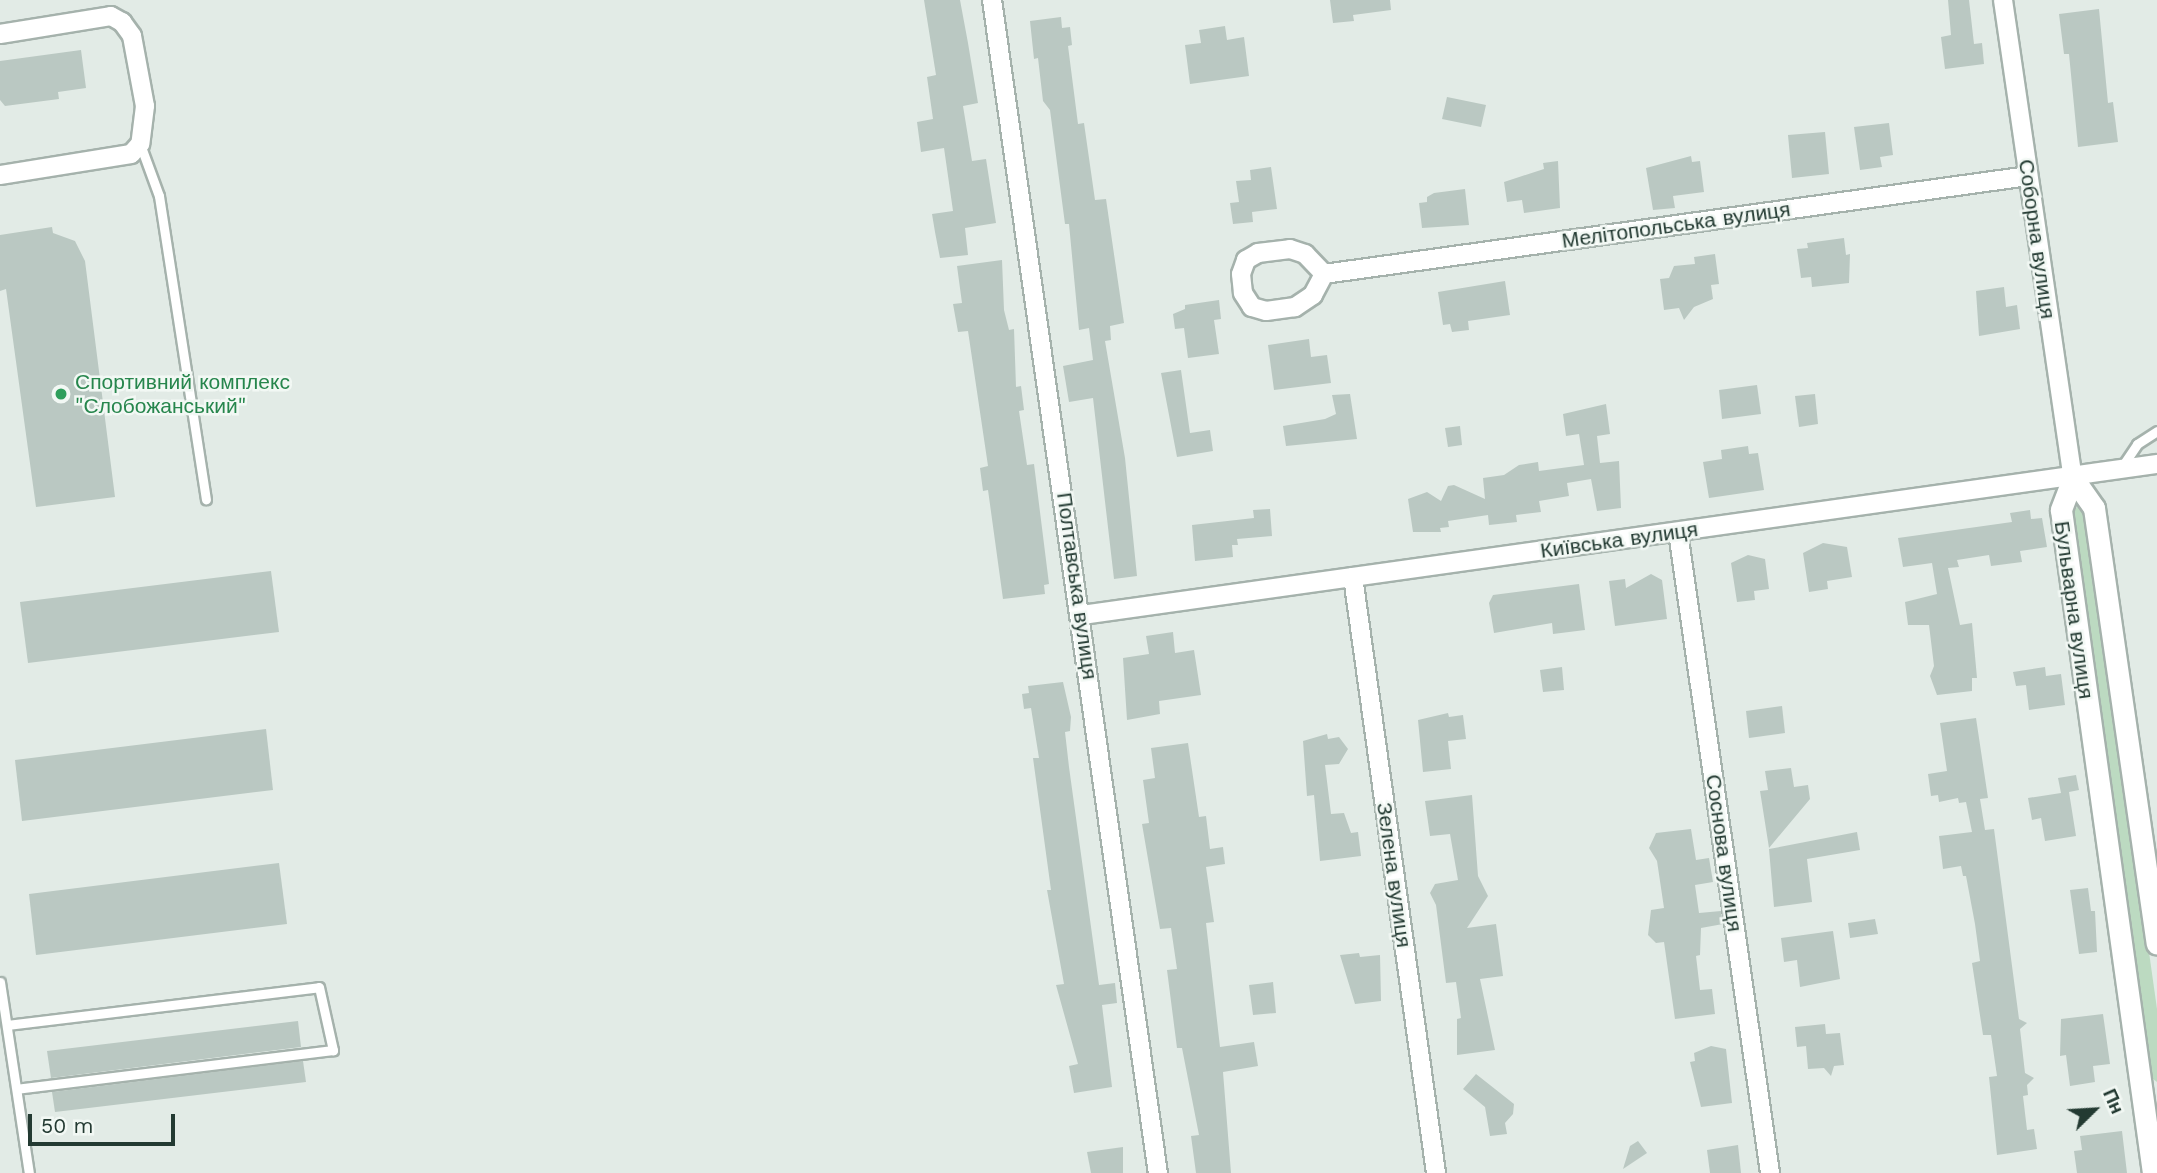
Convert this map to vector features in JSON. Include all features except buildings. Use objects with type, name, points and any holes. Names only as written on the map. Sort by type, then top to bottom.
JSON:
[{"type":"street","name":"Полтавська вулиця","points":[[992,0],[1082,615],[1157,1173]]},
{"type":"street","name":"Соборна вулиця","points":[[2003,0],[2073,478]]},
{"type":"street","points":[[0,34],[111,16],[122,22],[139,54],[145,106],[141,144],[131,154],[0,175]]},
{"type":"street","name":"Мелітопольська вулиця","points":[[1324,274],[2028,176]]},
{"type":"street","points":[[1298,250],[1324,274],[1309,301],[1295,307],[1259,310],[1243,293],[1242,266],[1258,253],[1298,250]]},
{"type":"street","name":"Київська вулиця","points":[[1082,615],[2073,478],[2157,464]]},
{"type":"street","name":"Бульварна вулиця","points":[[2073,478],[2094,508],[2157,943]]},
{"type":"street","name":"Бульварна вулиця","points":[[2073,478],[2061,510],[2150,1094],[2153,1173]]},
{"type":"street","name":"Соснова вулиця","points":[[1678,532],[1770,1173]]},
{"type":"street","name":"Зелена вулиця","points":[[1353,578],[1436,1173]]},
{"type":"lane","points":[[141,144],[159,196],[206,499]]},
{"type":"lane","points":[[2120,470],[2137,444],[2157,431]]},
{"type":"lane","points":[[0,982],[29,1173]]},
{"type":"lane","points":[[8,1025],[319,986],[333,1050],[17,1089]]},
{"type":"green space","points":[[2078,506],[2087,511],[2157,1009],[2157,1082],[2149,1076],[2071,515]]},
{"type":"place","name":"Спортивний комплекс \"Слобожанський\"","points":[[61,394]]}]
